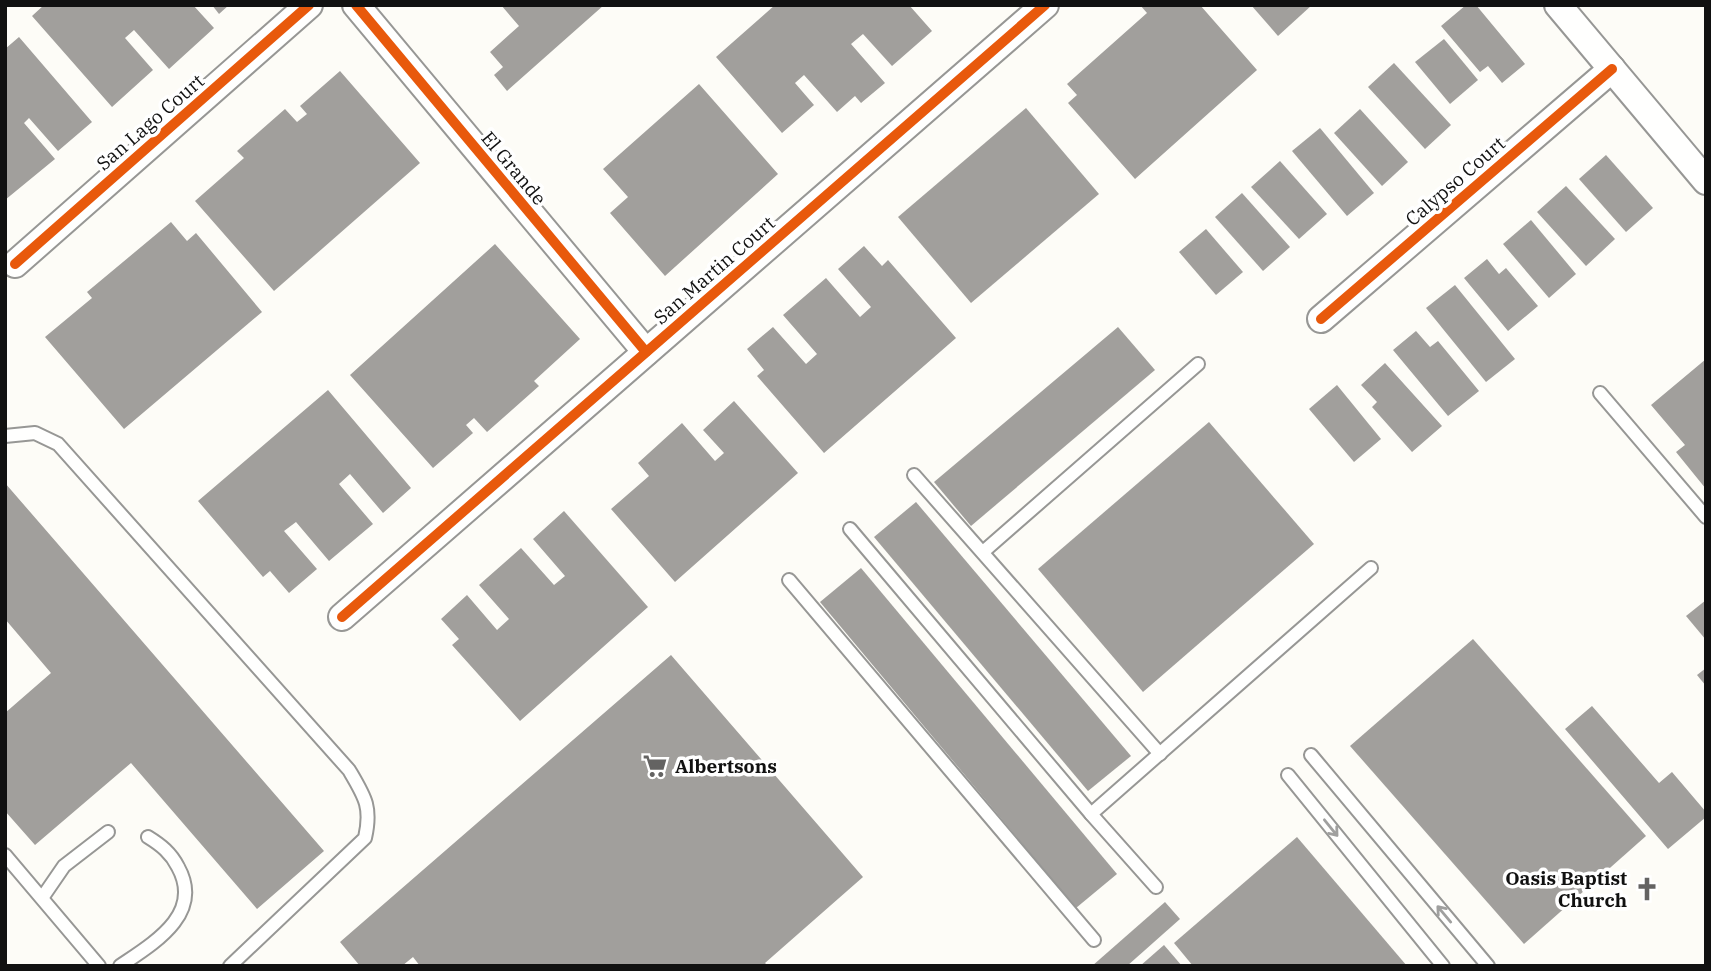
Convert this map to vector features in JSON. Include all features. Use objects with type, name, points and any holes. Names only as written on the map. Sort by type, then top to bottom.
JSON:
[{"type":"street","name":"San Lago Court","points":[[15,264],[309,5]]},
{"type":"street","name":"El Grande","points":[[356,5],[646,352]]},
{"type":"street","name":"San Martin Court","points":[[342,617],[1045,5]]},
{"type":"street","points":[[1558,5],[1706,181]]},
{"type":"street","name":"Calypso Court","points":[[1321,319],[1612,69]]},
{"type":"lane","points":[[983,552],[1198,364]]},
{"type":"lane","points":[[1600,393],[1706,517]]},
{"type":"lane","points":[[5,436],[35,433],[58,444],[349,770],[363,793],[370,815],[365,838],[230,966]]},
{"type":"lane","points":[[914,474],[1160,754]]},
{"type":"lane","points":[[850,529],[1156,887]]},
{"type":"lane","points":[[1091,814],[1371,568]]},
{"type":"lane","points":[[789,580],[1094,940]]},
{"type":"lane","points":[[1311,755],[1488,966]]},
{"type":"lane","points":[[1288,775],[1443,966]]},
{"type":"lane","points":[[42,898],[64,866],[108,832]]},
{"type":"lane","points":[[120,966],[171,929],[187,901],[185,878],[172,855],[148,837]]},
{"type":"lane","points":[[5,855],[99,966]]},
{"type":"building","points":[[44,5],[193,5],[214,28],[169,69],[134,30],[125,38],[153,70],[112,107],[32,16]]},
{"type":"building","points":[[212,5],[229,5],[219,14]]},
{"type":"building","points":[[501,5],[604,5],[507,91],[494,75],[503,67],[490,52],[519,26]]},
{"type":"building","points":[[775,5],[909,5],[932,31],[892,66],[863,34],[851,44],[885,83],[861,103],[855,96],[837,112],[804,75],[795,83],[814,105],[782,133],[716,57]]},
{"type":"building","points":[[1140,5],[1200,5],[1257,70],[1135,179],[1068,103],[1077,95],[1067,84],[1147,13]]},
{"type":"building","points":[[1251,5],[1312,5],[1278,36]]},
{"type":"building","points":[[1466,5],[1476,5],[1525,64],[1502,83],[1488,66],[1480,72],[1441,26]]},
{"type":"building","points":[[19,37],[92,122],[58,151],[29,118],[24,123],[55,159],[5,200],[5,49]]},
{"type":"building","points":[[1444,39],[1478,80],[1450,104],[1415,62]]},
{"type":"building","points":[[1394,63],[1451,125],[1425,149],[1368,87]]},
{"type":"building","points":[[340,71],[420,163],[274,291],[195,201],[244,158],[237,151],[285,109],[297,122],[307,114],[300,106]]},
{"type":"building","points":[[699,84],[778,174],[665,276],[610,213],[628,197],[603,169]]},
{"type":"building","points":[[1026,108],[1099,194],[971,303],[898,217]]},
{"type":"building","points":[[1360,109],[1408,162],[1382,186],[1334,133]]},
{"type":"building","points":[[1320,128],[1374,193],[1347,216],[1292,151]]},
{"type":"building","points":[[1606,155],[1653,208],[1626,232],[1579,179]]},
{"type":"building","points":[[1280,161],[1327,214],[1299,239],[1251,187]]},
{"type":"building","points":[[1566,186],[1615,239],[1586,266],[1537,212]]},
{"type":"building","points":[[1242,193],[1290,247],[1263,271],[1215,217]]},
{"type":"building","points":[[1531,220],[1576,274],[1549,298],[1503,244]]},
{"type":"building","points":[[171,222],[187,241],[196,233],[262,312],[124,429],[45,337],[92,298],[87,292]]},
{"type":"building","points":[[1206,229],[1243,272],[1216,295],[1179,252]]},
{"type":"building","points":[[495,244],[580,339],[534,381],[539,386],[487,432],[474,418],[466,425],[473,433],[433,468],[350,375]]},
{"type":"building","points":[[864,246],[882,266],[888,260],[956,338],[824,453],[757,376],[764,370],[747,349],[773,327],[806,364],[817,354],[783,315],[826,278],[860,317],[871,307],[838,269]]},
{"type":"building","points":[[1487,259],[1499,274],[1506,268],[1538,306],[1508,331],[1464,278]]},
{"type":"building","points":[[1455,285],[1515,359],[1486,382],[1426,308]]},
{"type":"building","points":[[1118,327],[1155,370],[971,526],[934,482]]},
{"type":"building","points":[[1416,331],[1430,347],[1438,341],[1479,391],[1448,416],[1393,350]]},
{"type":"building","points":[[1706,359],[1706,489],[1676,452],[1685,445],[1651,405]]},
{"type":"building","points":[[1385,363],[1442,426],[1412,452],[1372,407],[1377,402],[1361,385]]},
{"type":"building","points":[[1337,385],[1381,439],[1354,462],[1309,409]]},
{"type":"building","points":[[328,390],[411,488],[383,513],[350,474],[339,484],[373,524],[329,561],[296,522],[284,531],[317,569],[289,593],[270,571],[263,577],[198,501]]},
{"type":"building","points":[[734,401],[798,473],[675,582],[611,509],[649,476],[638,463],[682,423],[715,461],[724,453],[703,430]]},
{"type":"building","points":[[1209,422],[1314,544],[1143,692],[1038,569]]},
{"type":"building","points":[[5,483],[324,851],[257,909],[131,763],[35,845],[5,811],[5,713],[51,673],[5,619]]},
{"type":"building","points":[[916,502],[1131,756],[1088,791],[874,537]]},
{"type":"building","points":[[564,511],[648,607],[520,721],[452,645],[459,639],[441,619],[467,595],[497,630],[509,619],[479,585],[521,548],[554,585],[565,576],[533,539]]},
{"type":"building","points":[[861,568],[1117,874],[1076,908],[820,602]]},
{"type":"building","points":[[1706,600],[1706,640],[1686,616]]},
{"type":"building","points":[[1473,639],[1646,836],[1524,944],[1350,746]]},
{"type":"building","name":"Albertsons","points":[[671,655],[863,877],[765,963],[768,966],[420,966],[413,957],[402,966],[360,966],[340,942]]},
{"type":"building","points":[[1706,668],[1706,686],[1697,675]]},
{"type":"building","points":[[1592,706],[1659,783],[1672,772],[1706,812],[1706,817],[1668,849],[1565,729]]},
{"type":"building","points":[[1297,837],[1407,966],[1193,966],[1174,943]]},
{"type":"building","points":[[1165,902],[1180,919],[1127,966],[1092,966]]},
{"type":"building","points":[[1164,945],[1182,966],[1140,966]]},
{"type":"cycle path","points":[[15,264],[309,5]]},
{"type":"cycle path","points":[[356,5],[646,352]]},
{"type":"cycle path","points":[[342,617],[1045,5]]},
{"type":"cycle path","points":[[1321,319],[1612,69]]},
{"type":"place","name":"Albertsons","points":[[655,766]]},
{"type":"place","name":"Oasis Baptist Church","points":[[1647,889]]}]
